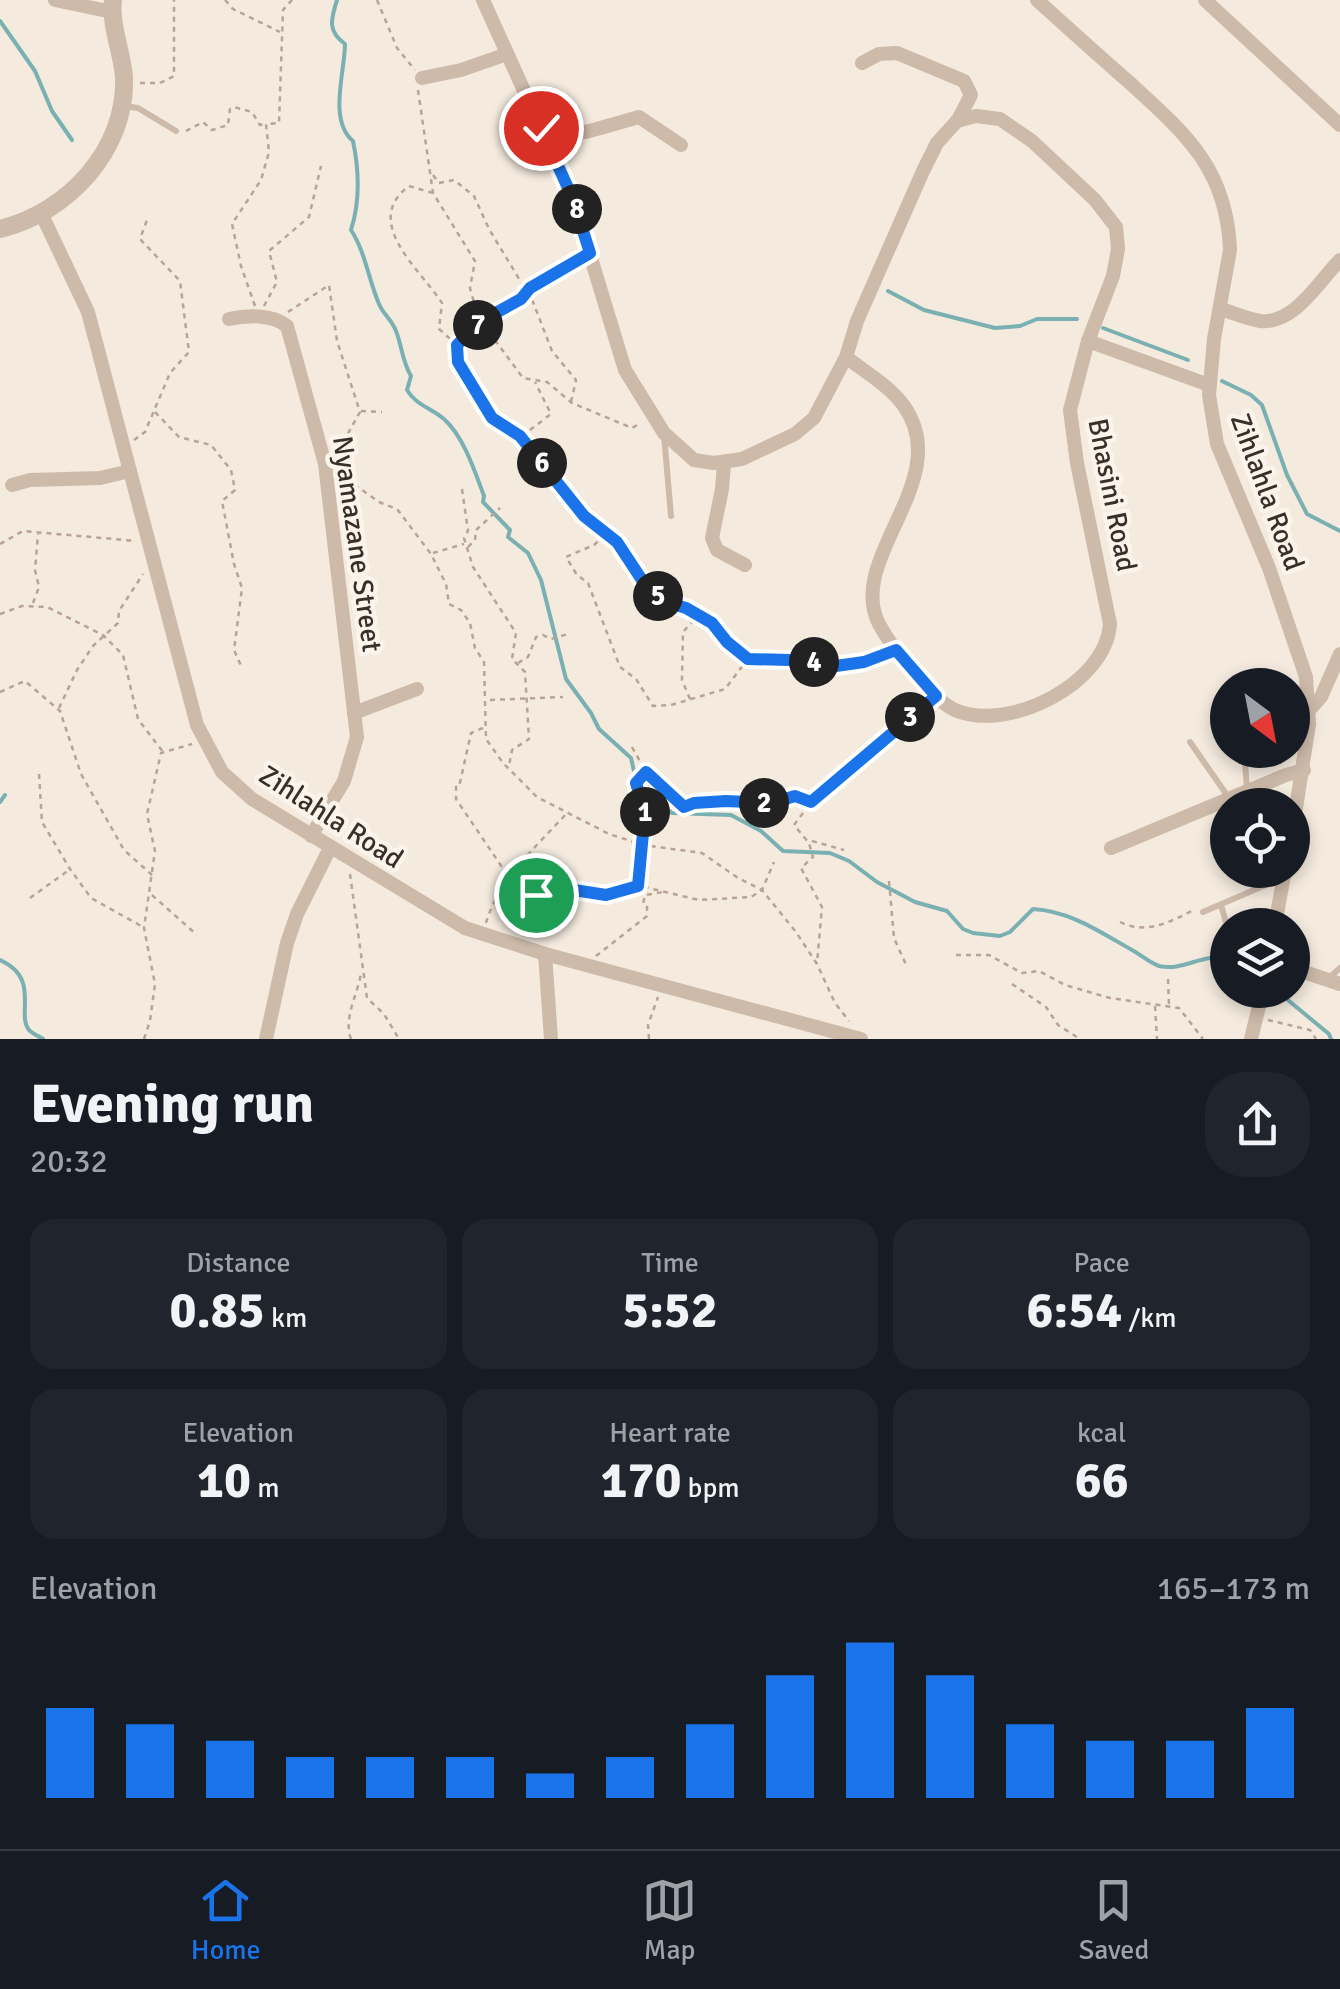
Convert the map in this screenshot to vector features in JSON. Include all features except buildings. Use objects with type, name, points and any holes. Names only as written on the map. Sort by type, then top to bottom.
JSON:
[{"type":"street","points":[[0,229],[42,215],[67,198],[113,134],[122,106],[124,80],[112,6],[55,0]]},
{"type":"street","points":[[482,0],[573,199],[618,352],[651,417],[694,460],[724,463],[764,451],[805,427],[824,402],[923,171],[937,143],[958,121],[971,95],[964,82],[896,53],[880,54],[862,63]]},
{"type":"street","name":"Zihlahla Road","points":[[1038,0],[1170,120],[1203,157],[1220,190],[1230,230],[1230,250],[1209,384],[1216,444],[1269,568],[1303,668]]},
{"type":"street","points":[[1205,0],[1340,125]]},
{"type":"street","points":[[422,78],[507,54]]},
{"type":"street","name":"Bhasini Road","points":[[846,357],[898,398],[913,422],[919,446],[914,476],[872,594],[879,625],[896,650],[950,708],[979,717],[1011,714],[1078,680],[1106,645],[1110,624],[1071,425],[1072,400],[1117,261],[1119,236],[1110,217],[1019,130],[989,116],[958,121]]},
{"type":"street","points":[[541,128],[577,133],[639,118],[681,145]]},
{"type":"street","name":"Zihlahla Road","points":[[42,215],[88,312],[193,712],[222,772],[242,791],[310,836],[450,920],[482,934],[662,986],[857,1033]]},
{"type":"street","points":[[1221,310],[1257,320],[1280,318],[1295,308],[1340,260]]},
{"type":"street","points":[[229,318],[259,316],[284,322]]},
{"type":"street","name":"Nyamazane Street","points":[[284,322],[295,348],[324,464],[357,737],[350,767],[310,836]]},
{"type":"street","points":[[1088,341],[1209,384]]},
{"type":"street","points":[[724,463],[712,538],[718,550],[745,565]]},
{"type":"street","points":[[12,485],[30,480],[100,478],[130,471]]},
{"type":"street","points":[[1310,709],[1321,696],[1340,654]]},
{"type":"street","points":[[354,712],[417,689]]},
{"type":"street","points":[[811,802],[936,696]]},
{"type":"street","points":[[1255,788],[1304,770]]},
{"type":"street","name":"Zihlahla Road","points":[[1301,788],[1304,770]]},
{"type":"street","points":[[1111,848],[1210,806]]},
{"type":"street","points":[[266,1039],[287,942],[330,848]]},
{"type":"street","points":[[545,954],[551,1039]]},
{"type":"street","points":[[1310,974],[1334,981]]},
{"type":"street","points":[[1251,1039],[1258,1008]]},
{"type":"lane","points":[[122,106],[138,108],[176,131]]},
{"type":"lane","points":[[664,433],[672,516]]},
{"type":"lane","points":[[1190,742],[1223,788]]},
{"type":"lane","points":[[1203,908],[1254,888]]},
{"type":"lane","points":[[1220,904],[1221,908]]},
{"type":"lane","points":[[1334,981],[1340,968]]},
{"type":"path","points":[[124,80],[160,84],[174,76],[174,0]]},
{"type":"path","points":[[225,0],[233,9],[282,33]]},
{"type":"path","points":[[176,131],[189,130],[204,122],[212,130],[228,125],[230,108],[234,107],[252,112],[260,125],[278,123],[284,10],[292,0]]},
{"type":"path","points":[[259,316],[240,266],[232,224],[261,180],[269,152],[266,124]]},
{"type":"path","points":[[259,316],[277,282],[269,250],[309,217],[321,166]]},
{"type":"path","points":[[571,402],[576,380],[552,351],[527,292],[474,196],[454,180],[438,182],[432,173],[433,193],[475,261],[470,288],[481,321],[524,378],[547,382],[571,402],[632,428],[651,417]]},
{"type":"path","points":[[433,193],[409,186],[397,196],[388,217],[394,238],[442,303],[439,329],[457,345],[458,362],[492,418],[521,436],[584,516],[607,533],[652,591],[665,602],[712,623],[748,659],[836,666],[864,662],[896,650]]},
{"type":"path","points":[[124,446],[146,432],[170,373],[189,352],[180,282],[140,240],[147,220]]},
{"type":"path","points":[[457,345],[481,321],[590,253]]},
{"type":"path","points":[[284,322],[286,314],[329,286],[341,357],[360,411],[342,449],[324,464],[397,509],[430,554],[446,584],[449,604],[461,610],[470,623],[475,648],[484,662],[486,739],[509,768],[537,797],[610,834],[643,845],[702,853],[762,890],[816,964],[834,1002],[857,1033]]},
{"type":"path","points":[[521,436],[551,414],[536,382]]},
{"type":"path","points":[[360,411],[382,412]]},
{"type":"path","points":[[156,412],[179,437],[211,445],[231,470],[235,490],[222,501],[242,588],[234,650],[242,668]]},
{"type":"path","points":[[462,489],[468,531],[464,538],[473,568],[516,633],[512,659],[525,672],[529,738],[512,750],[509,768]]},
{"type":"path","points":[[430,554],[467,546],[475,540],[476,530],[500,508]]},
{"type":"path","points":[[0,544],[22,532],[148,541]]},
{"type":"path","points":[[32,606],[39,587],[35,570],[38,532]]},
{"type":"path","points":[[607,533],[594,545],[566,557],[588,583],[620,667],[636,680],[653,706],[725,690],[748,659]]},
{"type":"path","points":[[58,710],[77,670],[103,635],[118,623],[119,610],[154,558]]},
{"type":"path","points":[[0,614],[22,606],[47,607],[103,635],[123,656],[138,720],[164,753]]},
{"type":"path","points":[[690,700],[682,680],[683,632],[698,616]]},
{"type":"path","points":[[517,664],[530,654],[536,636],[551,639],[568,634]]},
{"type":"path","points":[[0,692],[25,681],[58,710],[81,774],[124,850],[153,876]]},
{"type":"path","points":[[486,700],[563,696]]},
{"type":"path","points":[[485,727],[471,733],[456,799],[509,878],[536,895],[574,890],[606,895],[638,886],[699,900],[750,896],[762,890],[774,862]]},
{"type":"path","points":[[164,753],[204,740]]},
{"type":"path","points":[[632,747],[646,772],[684,807],[694,803],[772,803],[795,796],[811,802],[794,824],[814,857],[801,868],[822,907],[816,964]]},
{"type":"path","points":[[144,1039],[155,984],[144,928],[155,851],[147,814],[164,753]]},
{"type":"path","points":[[638,886],[645,812],[636,788],[637,780],[646,772]]},
{"type":"path","points":[[40,774],[42,822],[70,870],[91,898],[144,928]]},
{"type":"path","points":[[482,934],[491,905],[509,878],[567,813]]},
{"type":"path","points":[[809,843],[844,850]]},
{"type":"path","points":[[348,859],[367,998],[384,1014],[399,1039]]},
{"type":"path","points":[[30,898],[70,870]]},
{"type":"path","points":[[889,881],[894,938],[908,967]]},
{"type":"path","points":[[588,964],[646,916],[647,907],[642,904],[645,895],[666,891]]},
{"type":"path","points":[[150,894],[197,935]]},
{"type":"path","points":[[1120,922],[1129,927],[1153,927],[1203,908]]},
{"type":"path","points":[[956,955],[998,958],[1022,973],[1039,971],[1110,998],[1179,1008],[1203,1039]]},
{"type":"path","points":[[351,1039],[348,1032],[361,966]]},
{"type":"path","points":[[1022,973],[1014,985],[1046,1007],[1058,1025],[1080,1039]]},
{"type":"path","points":[[1168,980],[1168,1006]]},
{"type":"path","points":[[649,1039],[648,1024],[662,986]]},
{"type":"path","points":[[1155,1005],[1157,1039]]},
{"type":"path","points":[[1256,1017],[1310,1030],[1316,1039]]},
{"type":"waterway","points":[[337,0],[332,24],[345,44],[339,108],[345,132],[353,141],[357,175],[351,230],[379,304],[398,337],[411,376],[407,390],[444,419],[457,435],[477,476],[483,502],[510,530],[508,537],[528,553],[541,580],[566,679],[599,729],[631,758],[634,771],[658,804],[672,813],[731,815],[761,831],[783,851],[830,853],[915,902],[947,911],[963,929],[973,933],[1000,936],[1010,932],[1033,909],[1084,924],[1159,966],[1210,958]]},
{"type":"waterway","points":[[0,21],[35,71],[52,111],[72,140]]},
{"type":"waterway","points":[[888,291],[924,310],[995,328],[1020,326],[1037,319],[1077,319]]},
{"type":"waterway","points":[[1103,328],[1188,360]]},
{"type":"waterway","points":[[1222,381],[1262,405],[1287,475],[1307,514],[1340,531]]},
{"type":"waterway","points":[[0,802],[5,795]]},
{"type":"waterway","points":[[0,960],[20,976],[26,1023],[29,1030],[43,1039]]},
{"type":"waterway","points":[[1298,1008],[1331,1039]]},
{"type":"route","points":[[536,895],[574,890],[606,895],[638,886],[645,812],[636,783],[646,772],[684,807],[726,801],[772,803],[795,796],[811,802],[936,696],[896,650],[864,662],[836,666],[811,661],[748,659],[712,623],[686,608],[665,602],[652,591],[617,542],[584,516],[520,436],[492,418],[458,362],[457,345],[481,321],[590,253],[573,199],[541,128]]}]
